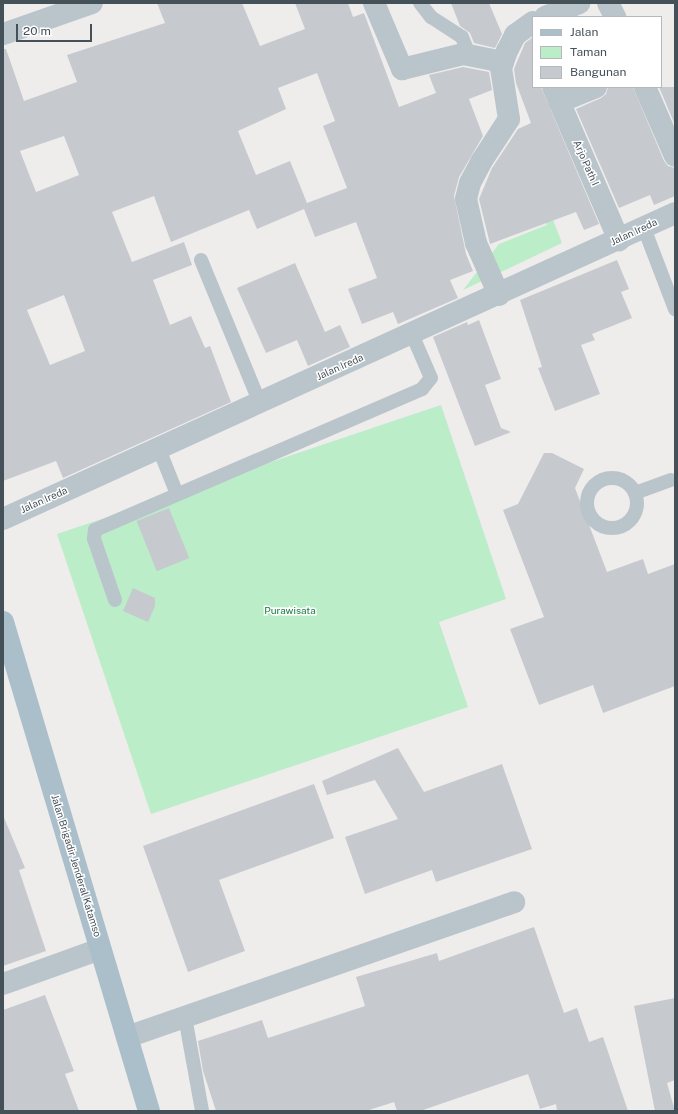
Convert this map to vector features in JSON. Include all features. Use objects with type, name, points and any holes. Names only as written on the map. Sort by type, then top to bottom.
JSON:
[{"type":"main road","name":"Jalan Brigadir Jenderal Katamso","points":[[3,622],[149,1111]]},
{"type":"street","points":[[3,34],[92,3]]},
{"type":"street","points":[[374,3],[402,69],[469,54],[503,62]]},
{"type":"street","points":[[554,16],[579,3]]},
{"type":"street","points":[[608,3],[614,16]]},
{"type":"street","points":[[499,295],[476,243],[466,199],[470,183],[481,162],[509,119],[509,108],[502,86],[503,62],[515,35],[532,27]]},
{"type":"street","points":[[556,94],[590,88]]},
{"type":"street","points":[[646,88],[675,156]]},
{"type":"street","name":"Arjo Path I","points":[[556,94],[619,240]]},
{"type":"street","name":"Jalan Ireda","points":[[3,519],[499,295],[675,213]]},
{"type":"street","points":[[127,1037],[514,902]]},
{"type":"street","points":[[3,984],[100,949]]},
{"type":"lane","points":[[420,3],[431,17],[462,37],[469,54]]},
{"type":"lane","points":[[644,228],[675,310]]},
{"type":"lane","points":[[201,260],[260,403]]},
{"type":"lane","points":[[116,600],[94,540],[95,530],[422,389],[431,378],[412,334]]},
{"type":"lane","points":[[159,448],[177,494]]},
{"type":"lane","points":[[635,493],[671,480]]},
{"type":"lane","points":[[185,1017],[202,1111]]},
{"type":"green space","points":[[541,189],[562,243],[463,290],[499,244],[547,225],[532,193]]},
{"type":"green space","name":"Purawisata","points":[[441,405],[506,599],[439,622],[468,707],[151,814],[57,534]]},
{"type":"building","points":[[157,3],[242,3],[260,46],[305,29],[295,3],[348,3],[353,17],[364,13],[399,107],[436,93],[429,75],[463,67],[489,72],[492,90],[469,99],[483,136],[459,177],[454,196],[466,254],[473,271],[450,280],[458,298],[398,324],[393,312],[362,324],[348,289],[377,278],[356,222],[315,237],[304,209],[257,229],[249,210],[171,242],[154,196],[112,212],[132,262],[184,242],[192,265],[153,280],[170,325],[191,316],[205,348],[210,346],[231,402],[63,478],[56,461],[3,481],[3,49],[6,49],[24,101],[77,82],[67,55],[165,23]],"holes":[[[317,73],[335,121],[323,126],[347,188],[307,203],[290,161],[256,175],[238,131],[286,109],[278,88]],[[64,136],[79,175],[36,192],[20,151]],[[64,295],[85,351],[50,365],[27,310]]]},
{"type":"building","points":[[451,3],[489,3],[502,34],[495,48],[474,43],[470,33],[460,26]]},
{"type":"building","points":[[532,38],[532,88],[541,88],[599,224],[584,230],[576,212],[490,244],[479,199],[492,168],[518,129],[531,123],[516,83],[514,69],[525,43]]},
{"type":"building","points":[[662,87],[675,87],[675,125],[659,88]]},
{"type":"building","points":[[608,88],[633,88],[664,161],[668,166],[675,168],[675,196],[654,205],[650,195],[619,208],[576,109],[601,98],[606,94]]},
{"type":"building","points":[[617,260],[629,289],[621,292],[632,318],[592,334],[595,340],[581,345],[600,394],[555,411],[538,368],[542,367],[520,300]]},
{"type":"building","points":[[295,263],[325,332],[340,325],[350,347],[308,366],[297,340],[266,353],[237,288]]},
{"type":"building","points":[[479,320],[501,379],[485,385],[501,428],[511,432],[475,446],[433,337],[467,322],[468,325]]},
{"type":"building","points":[[544,453],[552,453],[584,469],[575,488],[607,572],[643,559],[648,574],[675,564],[675,686],[603,713],[593,685],[539,705],[510,629],[544,617],[503,510],[518,504]]},
{"type":"building","points":[[169,508],[189,558],[157,571],[137,521]]},
{"type":"building","points":[[133,588],[155,598],[155,606],[148,622],[123,611]]},
{"type":"building","points":[[398,748],[424,792],[502,764],[532,849],[436,882],[432,870],[365,894],[345,837],[398,819],[375,780],[327,795],[322,781]]},
{"type":"building","points":[[314,784],[334,838],[219,880],[245,951],[188,972],[143,846]]},
{"type":"building","points":[[3,815],[25,868],[19,870],[46,951],[3,966]]},
{"type":"building","points":[[534,927],[564,1013],[577,1008],[589,1042],[603,1037],[628,1111],[557,1111],[556,1104],[540,1109],[528,1074],[420,1111],[397,1111],[394,1102],[366,1111],[216,1111],[203,1071],[198,1041],[262,1020],[268,1038],[365,1006],[356,977],[437,953],[439,961]]},
{"type":"building","points":[[45,995],[74,1071],[65,1074],[79,1111],[3,1111],[3,1010]]},
{"type":"building","points":[[675,998],[675,1080],[667,1083],[675,1111],[655,1111],[634,1006]]}]
